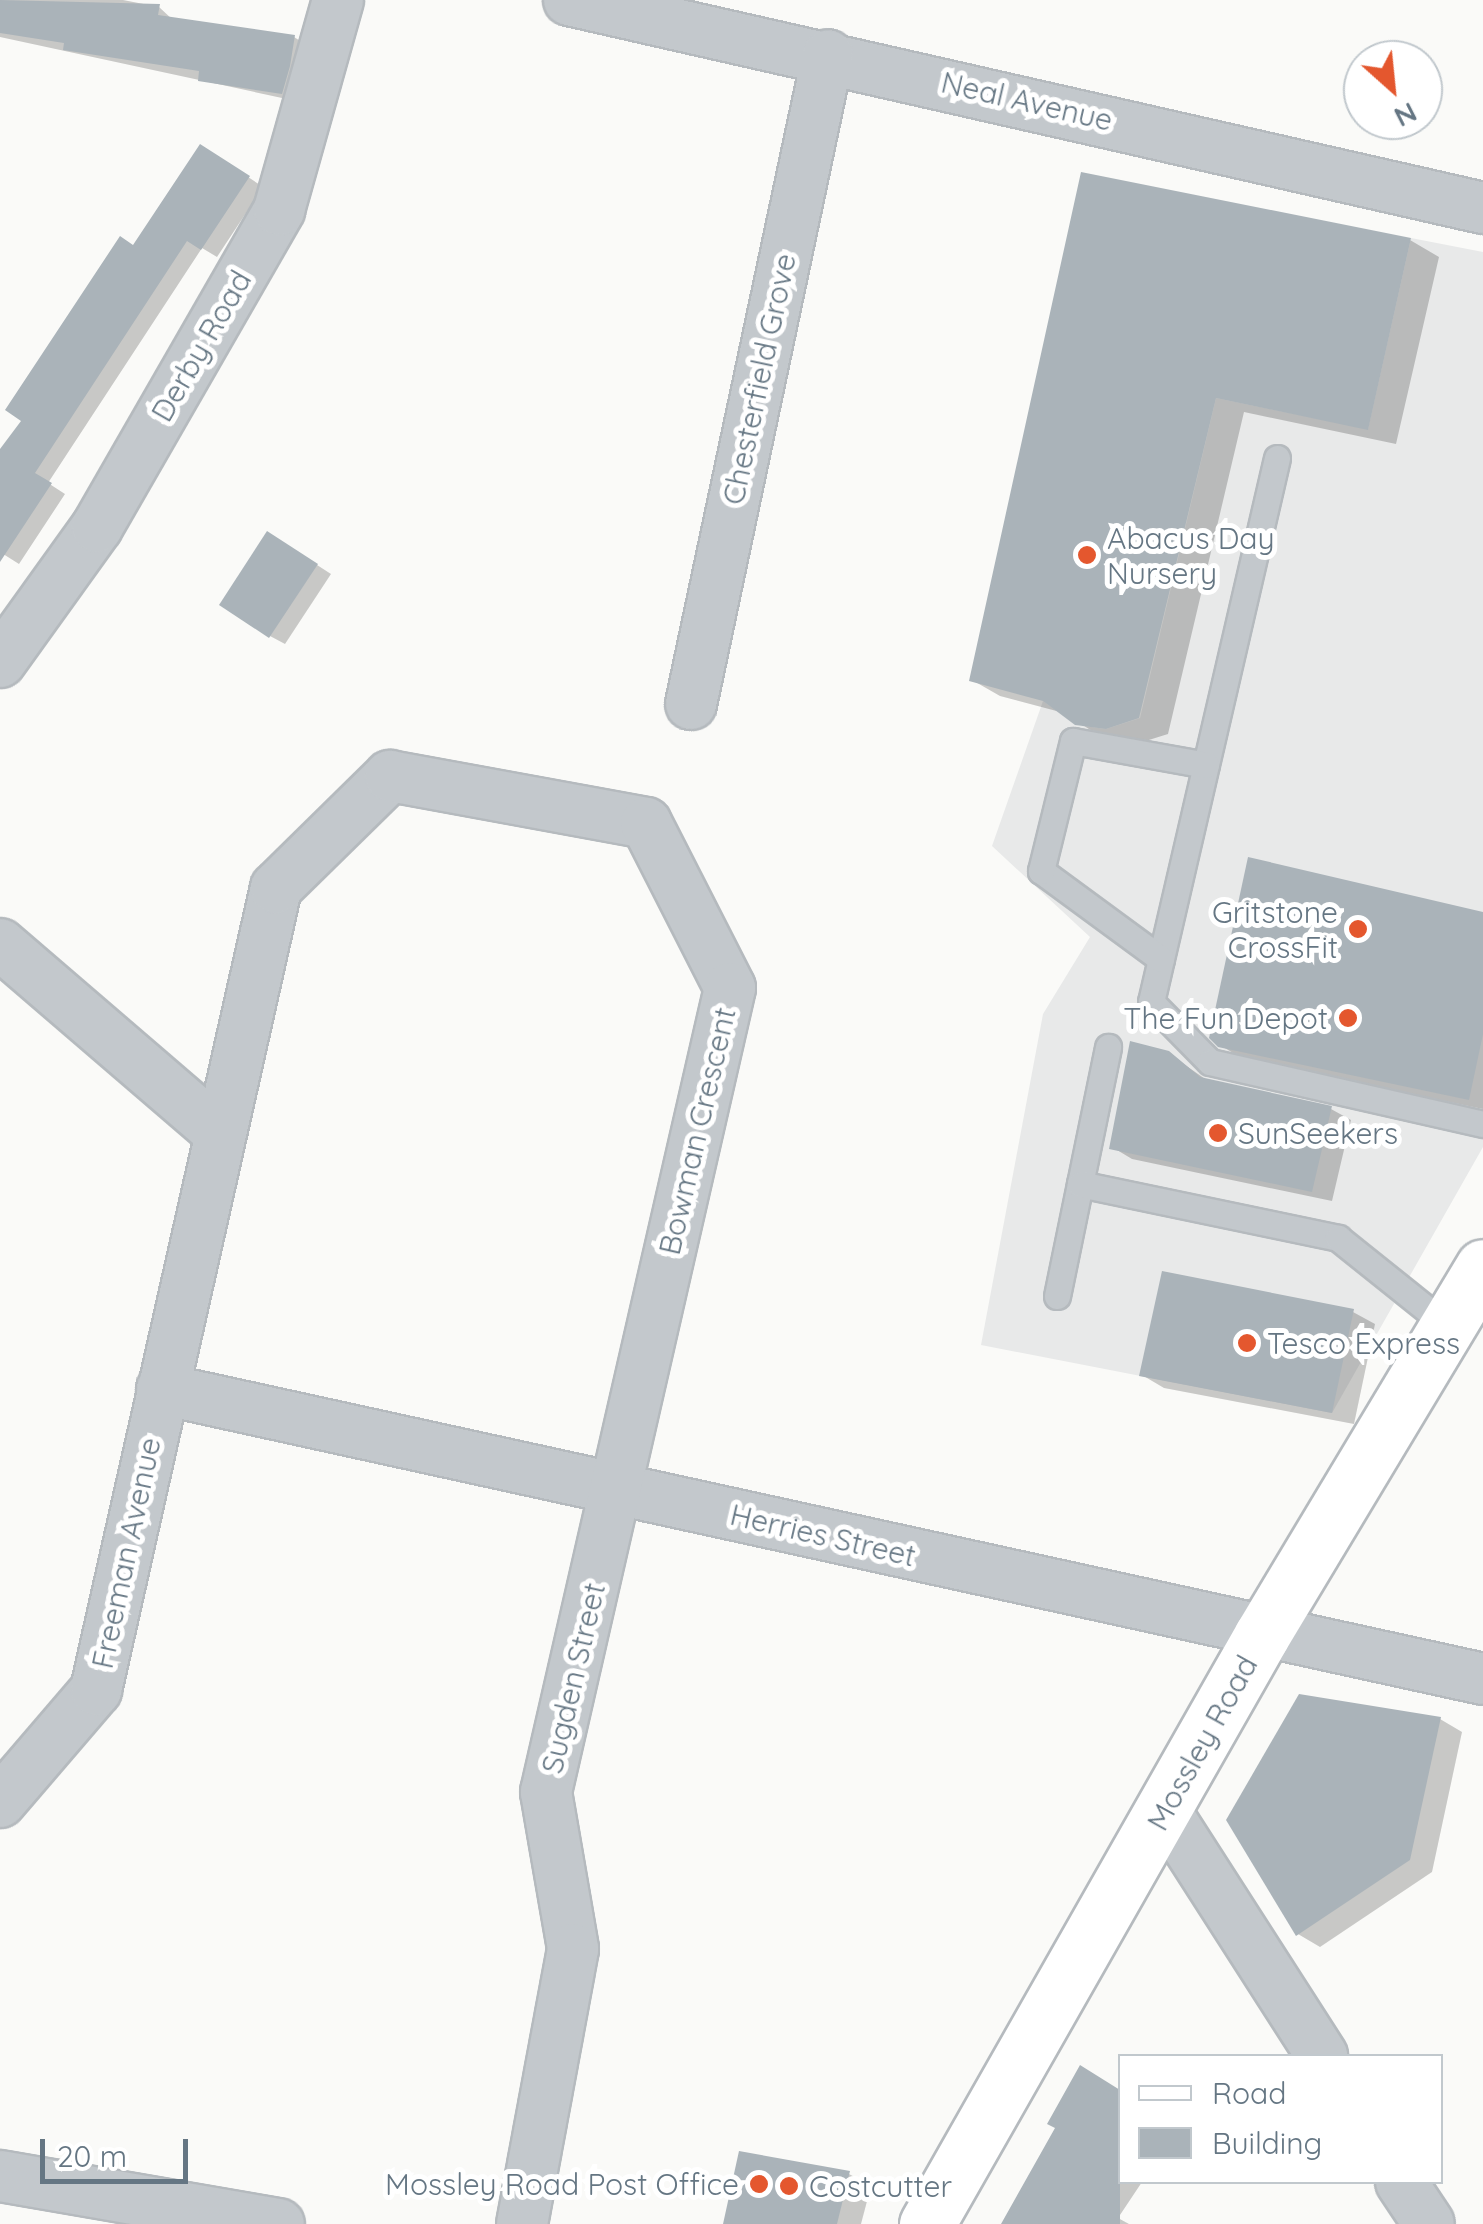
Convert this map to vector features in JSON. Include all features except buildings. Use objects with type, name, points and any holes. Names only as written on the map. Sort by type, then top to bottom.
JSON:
[{"type":"main road","name":"Mossley Road","points":[[926,2224],[1262,1635],[1483,1267]]},
{"type":"street","name":"Derby Road","points":[[0,662],[97,527],[279,210],[338,0]]},
{"type":"street","name":"Neal Avenue","points":[[570,0],[828,54],[1483,208]]},
{"type":"street","name":"Chesterfield Grove","points":[[691,704],[828,54]]},
{"type":"street","name":"Bowman Crescent","points":[[162,1389],[276,888],[390,776],[646,824],[730,988],[618,1488]]},
{"type":"street","points":[[0,944],[220,1133]]},
{"type":"street","name":"Herries Street","points":[[162,1389],[1262,1635],[1483,1679]]},
{"type":"street","name":"Freeman Avenue","points":[[0,1802],[96,1690],[162,1389]]},
{"type":"street","name":"Sugden Street","points":[[522,2224],[573,1950],[546,1792],[618,1488]]},
{"type":"street","points":[[1165,1811],[1321,2054]]},
{"type":"street","points":[[0,2176],[279,2224]]},
{"type":"street","points":[[1403,2184],[1428,2224]]},
{"type":"lane","points":[[1277,458],[1151,1002],[1210,1062],[1483,1124]]},
{"type":"lane","points":[[1161,959],[1042,871],[1072,742],[1206,765]]},
{"type":"lane","points":[[1057,1296],[1108,1047]]},
{"type":"lane","points":[[1080,1184],[1338,1238],[1448,1326]]},
{"type":"shaded area","points":[[1411,238],[1483,252],[1483,1147],[1332,1413],[981,1345],[1043,1014],[1090,937],[992,846],[1043,701],[1076,725],[1106,729],[1140,718],[1216,398],[1368,429]]},
{"type":"place","name":"Abacus Day Nursery","points":[[1087,555]]},
{"type":"place","name":"Gritstone CrossFit","points":[[1358,929]]},
{"type":"place","name":"The Fun Depot","points":[[1348,1018]]},
{"type":"place","name":"SunSeekers","points":[[1218,1133]]},
{"type":"place","name":"Tesco Express","points":[[1247,1343]]},
{"type":"place","name":"Mossley Road Post Office","points":[[759,2184]]},
{"type":"place","name":"Costcutter","points":[[789,2186]]}]
